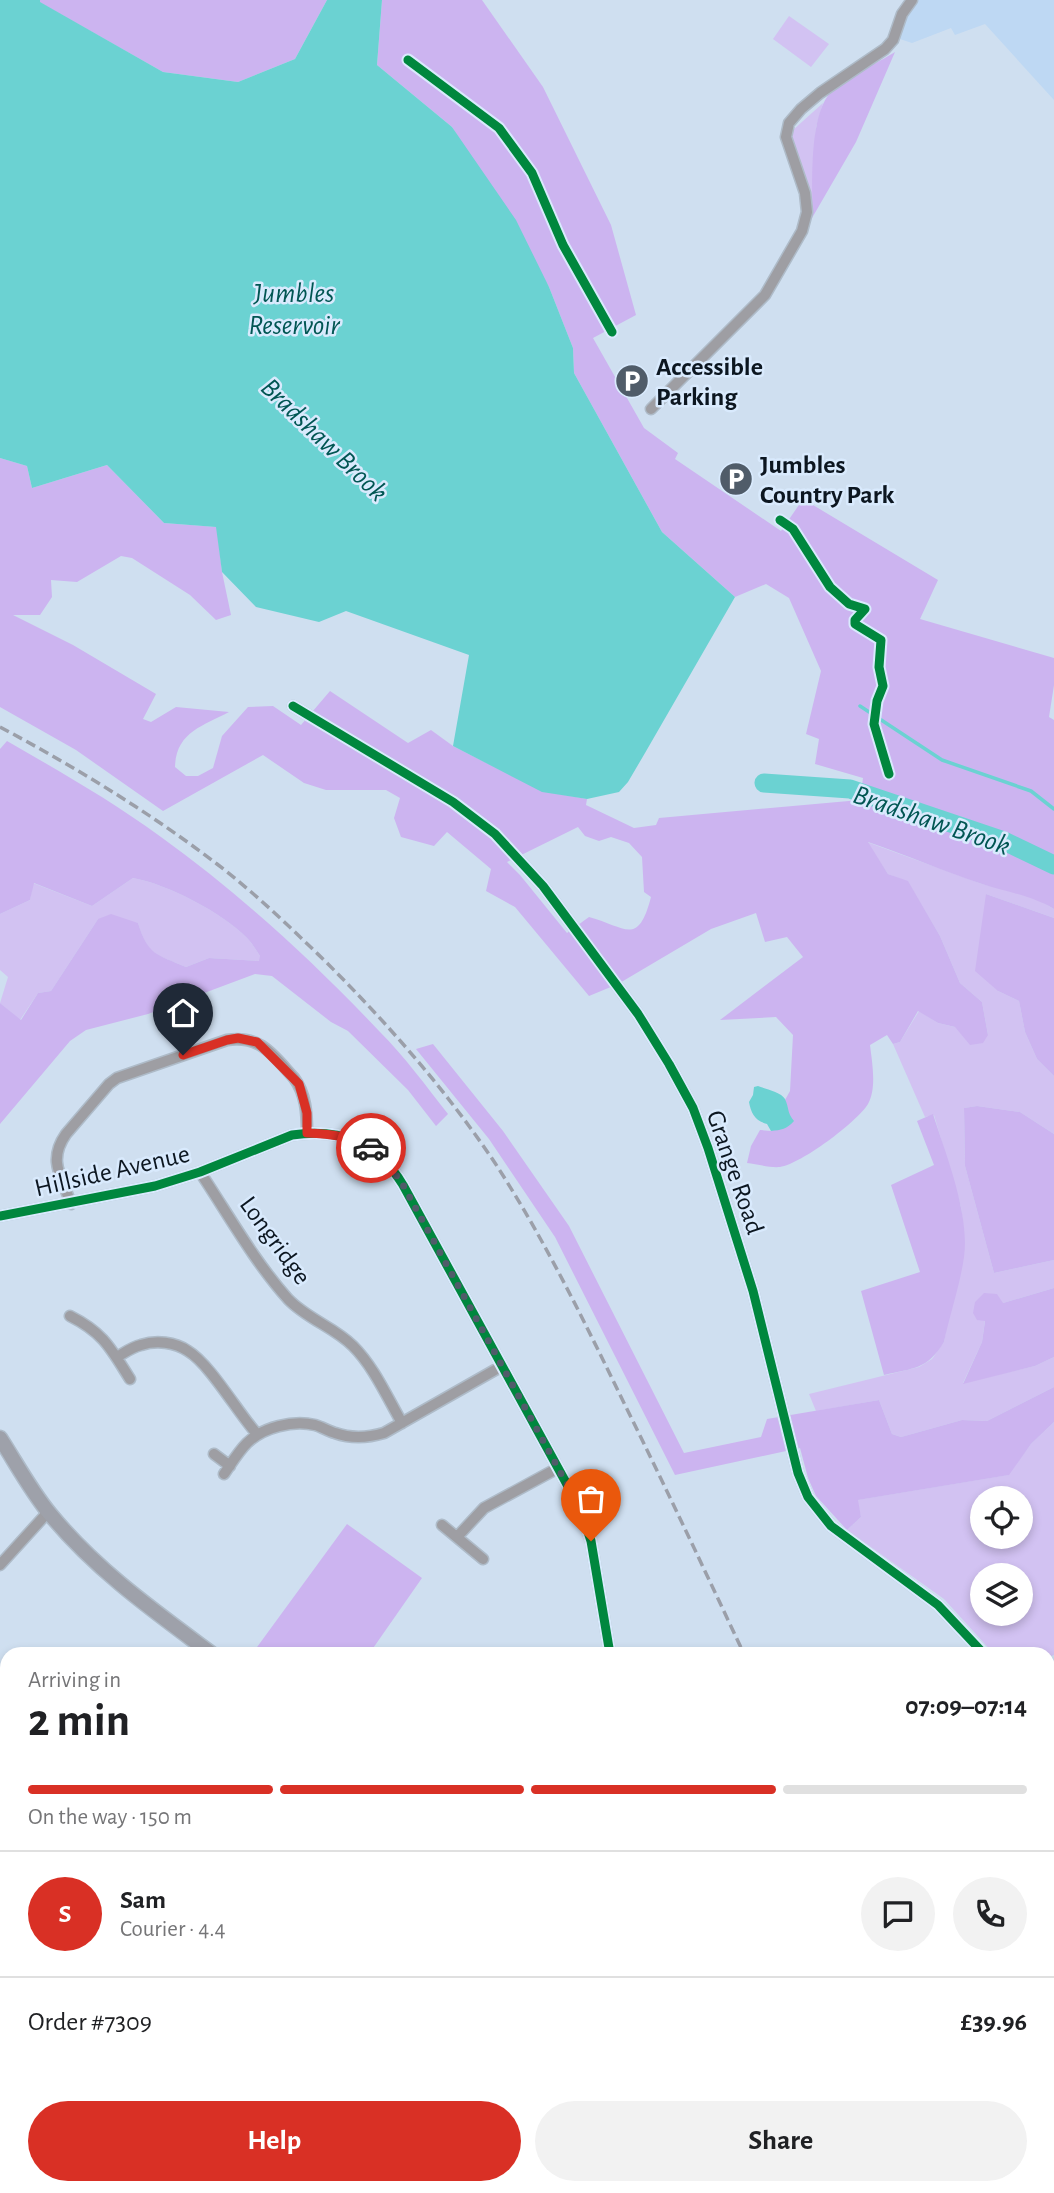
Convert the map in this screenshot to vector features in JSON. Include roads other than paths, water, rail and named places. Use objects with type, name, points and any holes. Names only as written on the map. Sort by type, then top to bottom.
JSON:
[{"type":"main road","points":[[0,1438],[48,1512],[98,1566],[203,1647]]},
{"type":"street","points":[[651,409],[765,295],[802,231],[807,212],[805,193],[786,136],[789,123],[820,93],[885,49],[912,0]]},
{"type":"street","name":"Grange Road","points":[[293,706],[453,802],[495,834],[543,886],[618,984],[669,1064],[693,1108],[708,1148],[751,1282],[798,1473],[808,1497],[831,1526],[938,1605],[977,1647]]},
{"type":"street","points":[[71,1204],[58,1173],[57,1153],[66,1134],[109,1084],[117,1078],[227,1040],[238,1038],[257,1042],[294,1078],[299,1084],[306,1108],[307,1133]]},
{"type":"street","name":"Hillside Avenue","points":[[0,1216],[155,1186],[201,1172],[281,1138],[307,1133],[341,1136],[370,1147],[389,1165],[403,1185],[587,1523],[609,1647]]},
{"type":"street","name":"Longridge","points":[[201,1172],[278,1287],[299,1309],[353,1346],[370,1368],[402,1423]]},
{"type":"street","points":[[70,1316],[100,1335],[130,1379]]},
{"type":"street","points":[[117,1357],[146,1344],[182,1347],[199,1360],[257,1434]]},
{"type":"street","points":[[214,1454],[227,1470],[257,1434],[282,1426],[315,1425],[347,1437],[370,1437],[384,1433],[502,1366]]},
{"type":"street","points":[[457,1537],[484,1508],[558,1468]]},
{"type":"street","points":[[0,1565],[48,1512]]},
{"type":"street","points":[[442,1525],[482,1559]]},
{"type":"water","name":"Jumbles Reservoir","points":[[0,0],[40,0],[163,72],[238,82],[295,59],[327,0],[382,0],[377,65],[452,127],[516,220],[549,287],[573,348],[574,373],[662,532],[735,597],[628,782],[619,792],[587,799],[542,792],[453,746],[469,655],[346,611],[319,622],[256,607],[222,572],[216,527],[164,523],[107,465],[32,488],[27,466],[0,458]]},
{"type":"water","points":[[758,1086],[783,1097],[794,1121],[791,1124],[784,1129],[771,1131],[767,1124],[757,1119],[749,1102],[754,1087]]},
{"type":"waterway","points":[[860,706],[942,760],[1031,791],[1054,809]]},
{"type":"waterway","name":"Bradshaw Brook","points":[[764,783],[850,789],[1004,841],[1054,865]]},
{"type":"railway","points":[[0,727],[138,808],[231,875],[326,962],[372,1009],[436,1084],[495,1163],[548,1252],[741,1647]]},
{"type":"place","name":"Accessible Parking","points":[[632,381]]},
{"type":"place","name":"Jumbles Country Park","points":[[736,479]]}]
